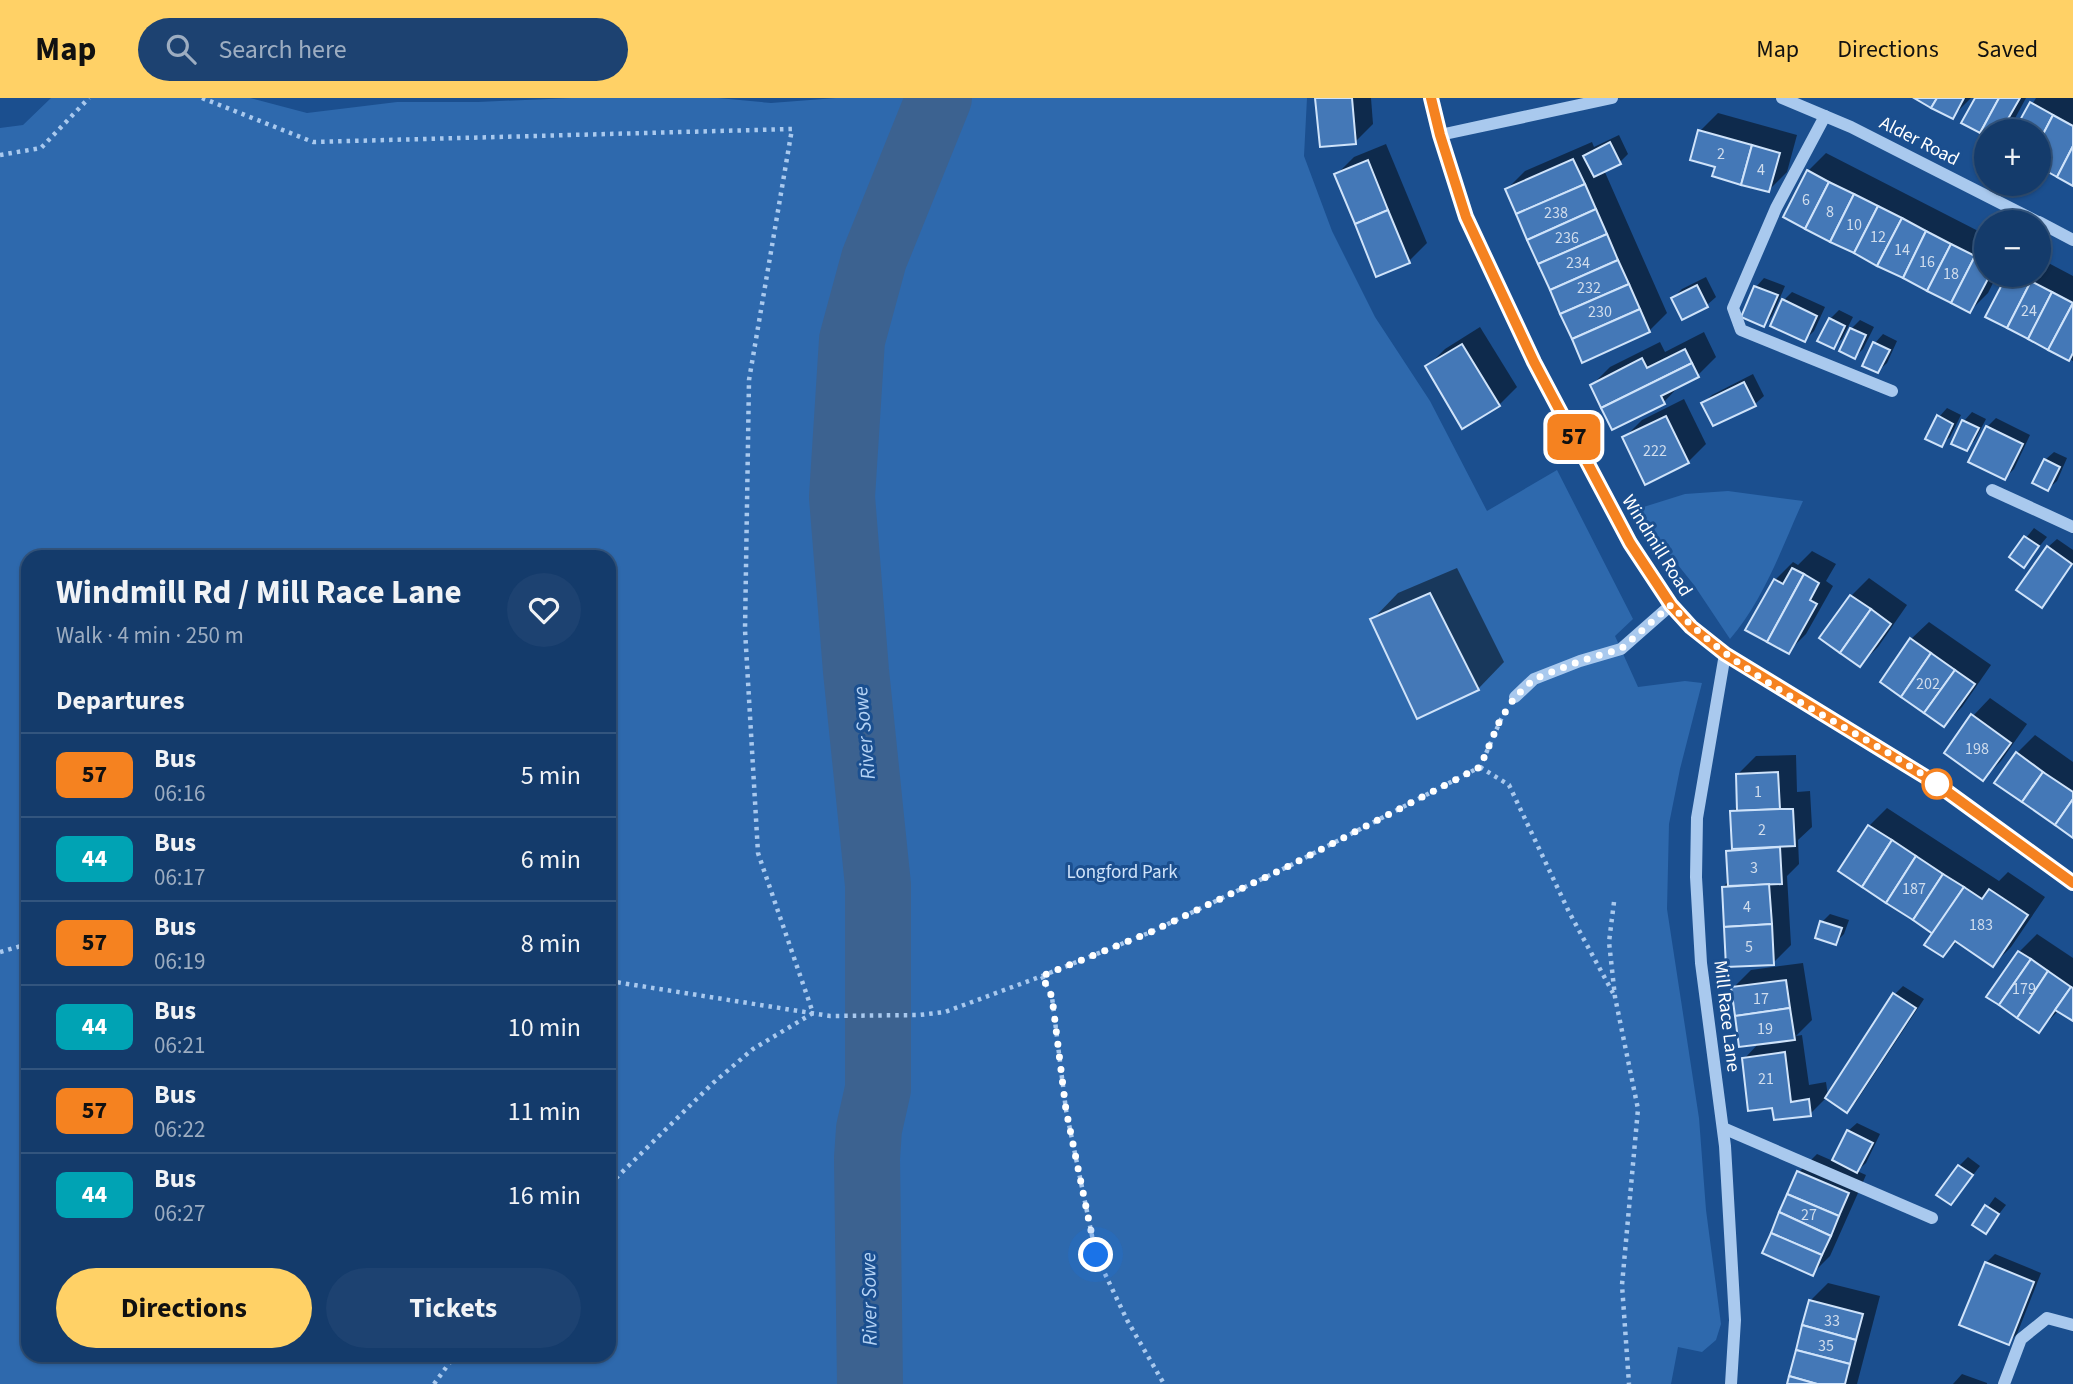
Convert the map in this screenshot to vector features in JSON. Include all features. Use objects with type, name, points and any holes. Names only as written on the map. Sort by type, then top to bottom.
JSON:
[{"type":"street","name":"Windmill Road","points":[[1431,98],[1466,217],[1534,362],[1630,543],[1671,605],[1691,627],[1725,654],[1934,782],[2073,883]]},
{"type":"street","points":[[1440,135],[1612,98]]},
{"type":"street","name":"Alder Road","points":[[1782,98],[1851,127],[2014,210]]},
{"type":"street","points":[[1825,116],[1776,208],[1733,308],[1741,330],[1892,391]]},
{"type":"street","name":"Alder Road","points":[[2051,229],[2073,240]]},
{"type":"street","points":[[1992,490],[2073,527]]},
{"type":"street","points":[[1515,697],[1534,679],[1621,649],[1671,605]]},
{"type":"street","name":"Mill Race Lane","points":[[1725,654],[1697,818],[1696,865],[1701,963],[1723,1128],[1735,1320],[1731,1384]]},
{"type":"street","points":[[1723,1128],[1932,1218]]},
{"type":"street","points":[[2004,1384],[2021,1339],[2047,1318],[2073,1325]]},
{"type":"path","points":[[0,155],[41,148],[89,98]]},
{"type":"path","points":[[202,98],[313,142],[792,129],[748,380],[745,630],[758,853],[813,1013]]},
{"type":"path","points":[[616,982],[830,1016],[945,1012],[1042,976],[1163,926],[1291,865],[1480,767],[1500,720],[1515,697]]},
{"type":"path","points":[[1480,767],[1509,785],[1569,912],[1615,997]]},
{"type":"path","points":[[1614,902],[1609,942],[1615,997],[1638,1109],[1622,1284],[1629,1384]]},
{"type":"path","points":[[0,952],[21,946]]},
{"type":"path","points":[[1042,976],[1052,997],[1066,1110],[1096,1255],[1127,1320],[1164,1384]]},
{"type":"path","points":[[616,1178],[713,1083],[753,1049],[813,1013]]},
{"type":"path","points":[[434,1384],[450,1362]]},
{"type":"green space","name":"Longford Park","points":[[51,98],[250,98],[307,113],[397,102],[571,98],[718,98],[771,103],[836,98],[1307,98],[1304,156],[1332,231],[1375,317],[1430,401],[1487,511],[1557,470],[1633,619],[1615,636],[1638,687],[1685,681],[1702,683],[1669,824],[1667,909],[1699,1118],[1706,1210],[1721,1324],[1716,1340],[1702,1352],[1678,1347],[1671,1384],[0,1384],[0,128],[23,125]]},
{"type":"green space","points":[[1728,491],[1803,501],[1763,590],[1730,639],[1694,585],[1634,510],[1685,494]]},
{"type":"building","points":[[1315,98],[1352,98],[1356,144],[1320,147]]},
{"type":"building","points":[[1914,98],[1937,98],[1931,108]]},
{"type":"building","points":[[1937,98],[1964,98],[1953,119],[1931,108]]},
{"type":"building","points":[[1975,98],[1999,98],[1988,119],[1974,119],[1974,130],[1961,123]]},
{"type":"building","points":[[1999,98],[2020,98],[2008,119],[1988,119]]},
{"type":"building","points":[[2030,102],[2053,115],[2051,119],[2021,119]]},
{"type":"building","points":[[2053,115],[2073,126],[2073,146],[2057,177],[2051,174]]},
{"type":"building","points":[[1698,130],[1752,145],[1741,185],[1712,176],[1715,167],[1690,160]]},
{"type":"building","points":[[1610,142],[1621,164],[1594,177],[1583,156]]},
{"type":"building","points":[[1752,145],[1780,153],[1769,192],[1741,185]]},
{"type":"building","points":[[2073,146],[2073,186],[2057,177]]},
{"type":"building","points":[[1573,159],[1585,184],[1516,214],[1505,189]]},
{"type":"building","points":[[1368,160],[1388,210],[1355,224],[1334,174]]},
{"type":"building","points":[[1807,170],[1829,182],[1805,229],[1783,217]]},
{"type":"building","points":[[1829,182],[1854,194],[1830,242],[1805,229]]},
{"type":"building","points":[[1585,184],[1596,209],[1527,240],[1516,214]]},
{"type":"building","points":[[1854,194],[1878,206],[1854,253],[1830,242]]},
{"type":"building","points":[[1878,206],[1902,218],[1877,266],[1854,253]]},
{"type":"building","points":[[1596,209],[1607,234],[1538,264],[1527,240]]},
{"type":"building","points":[[1388,210],[1410,263],[1376,277],[1355,224]]},
{"type":"building","points":[[1902,218],[1926,231],[1903,278],[1877,266]]},
{"type":"building","points":[[1926,231],[1951,244],[1927,291],[1903,278]]},
{"type":"building","points":[[1607,234],[1618,260],[1550,290],[1538,264]]},
{"type":"building","points":[[1951,244],[1974,256],[1951,303],[1927,291]]},
{"type":"building","points":[[1974,258],[1974,287],[1984,287],[1970,313],[1951,303]]},
{"type":"building","points":[[1618,260],[1629,284],[1560,314],[1550,290]]},
{"type":"building","points":[[1629,284],[1640,309],[1572,339],[1560,314]]},
{"type":"building","points":[[1697,285],[1708,307],[1682,320],[1671,298]]},
{"type":"building","points":[[1754,286],[1778,295],[1764,327],[1741,317]]},
{"type":"building","points":[[2001,287],[2028,287],[2007,328],[1985,317]]},
{"type":"building","points":[[2028,287],[2042,287],[2052,292],[2028,339],[2007,328]]},
{"type":"building","points":[[2052,292],[2073,303],[2048,350],[2028,339]]},
{"type":"building","points":[[1782,299],[1817,316],[1805,342],[1770,326]]},
{"type":"building","points":[[2073,303],[2073,353],[2069,361],[2048,350]]},
{"type":"building","points":[[1640,309],[1650,332],[1582,363],[1572,339]]},
{"type":"building","points":[[1829,318],[1845,326],[1834,349],[1817,341]]},
{"type":"building","points":[[1850,328],[1866,335],[1855,359],[1839,351]]},
{"type":"building","points":[[1873,342],[1890,350],[1878,373],[1862,366]]},
{"type":"building","points":[[1462,344],[1500,406],[1462,429],[1425,366]]},
{"type":"building","points":[[1685,349],[1692,363],[1601,408],[1590,385],[1642,358],[1647,368]]},
{"type":"building","points":[[1692,363],[1699,377],[1661,396],[1665,404],[1612,430],[1601,408]]},
{"type":"building","points":[[1744,382],[1756,406],[1713,426],[1701,403]]},
{"type":"building","points":[[1937,415],[1953,424],[1942,447],[1925,439]]},
{"type":"building","points":[[1666,416],[1689,463],[1645,485],[1622,437]]},
{"type":"building","points":[[1962,420],[1979,428],[1967,451],[1951,444]]},
{"type":"building","points":[[1986,426],[2023,444],[2005,480],[1968,462]]},
{"type":"building","points":[[2044,459],[2060,467],[2048,491],[2032,483]]},
{"type":"building","points":[[2024,536],[2039,546],[2024,568],[2009,557]]},
{"type":"building","points":[[2047,546],[2072,564],[2042,608],[2016,590]]},
{"type":"building","points":[[1792,568],[1804,574],[1767,642],[1745,630],[1774,579],[1783,584]]},
{"type":"building","points":[[1804,574],[1819,583],[1810,600],[1817,604],[1789,654],[1767,642]]},
{"type":"building","points":[[1430,593],[1479,690],[1417,719],[1370,619]]},
{"type":"building","points":[[1850,595],[1871,609],[1840,653],[1819,638]]},
{"type":"building","points":[[1871,609],[1891,624],[1860,667],[1840,653]]},
{"type":"building","points":[[1910,638],[1931,653],[1901,697],[1880,682]]},
{"type":"building","points":[[1931,653],[1955,670],[1924,713],[1901,697]]},
{"type":"building","points":[[1955,670],[1975,684],[1944,727],[1924,713]]},
{"type":"building","points":[[1971,714],[2011,743],[1983,781],[1944,753]]},
{"type":"building","points":[[2016,752],[2043,772],[2022,802],[1994,783]]},
{"type":"building","points":[[1778,772],[1780,809],[1737,811],[1736,774]]},
{"type":"building","points":[[2043,772],[2073,792],[2073,799],[2055,825],[2022,802]]},
{"type":"building","points":[[2073,799],[2073,838],[2055,825]]},
{"type":"building","points":[[1793,809],[1795,846],[1732,849],[1730,811]]},
{"type":"building","points":[[1868,825],[1892,840],[1862,887],[1838,871]]},
{"type":"building","points":[[1892,840],[1916,856],[1886,903],[1862,887]]},
{"type":"building","points":[[1780,847],[1782,884],[1728,886],[1726,851]]},
{"type":"building","points":[[1916,856],[1943,874],[1913,920],[1886,903]]},
{"type":"building","points":[[1943,874],[1964,887],[1933,934],[1913,920]]},
{"type":"building","points":[[1769,884],[1772,924],[1724,927],[1722,887]]},
{"type":"building","points":[[1964,887],[1982,899],[1989,889],[2028,915],[1993,967],[1955,941],[1943,957],[1924,945]]},
{"type":"building","points":[[1820,921],[1842,928],[1836,945],[1815,938]]},
{"type":"building","points":[[1772,924],[1774,965],[1726,967],[1724,927]]},
{"type":"building","points":[[2018,951],[2031,959],[1999,1005],[1986,997]]},
{"type":"building","points":[[2031,959],[2048,971],[2017,1018],[1999,1005]]},
{"type":"building","points":[[2048,971],[2071,987],[2039,1033],[2017,1018]]},
{"type":"building","points":[[1786,980],[1790,1008],[1735,1016],[1731,987]]},
{"type":"building","points":[[2071,987],[2073,988],[2073,1021],[2055,1010]]},
{"type":"building","points":[[1893,993],[1916,1008],[1847,1113],[1825,1098]]},
{"type":"building","points":[[1790,1008],[1795,1040],[1739,1047],[1735,1016]]},
{"type":"building","points":[[1785,1052],[1791,1102],[1809,1099],[1811,1116],[1774,1120],[1772,1108],[1748,1111],[1742,1058]]},
{"type":"building","points":[[1847,1130],[1873,1143],[1857,1173],[1832,1160]]},
{"type":"building","points":[[1958,1165],[1973,1175],[1951,1205],[1936,1195]]},
{"type":"building","points":[[1797,1171],[1849,1193],[1839,1216],[1787,1194]]},
{"type":"building","points":[[1787,1194],[1839,1216],[1831,1236],[1779,1212]]},
{"type":"building","points":[[1985,1205],[1999,1214],[1986,1234],[1972,1225]]},
{"type":"building","points":[[1779,1212],[1831,1236],[1822,1255],[1771,1233]]},
{"type":"building","points":[[1771,1233],[1822,1255],[1813,1276],[1762,1253]]},
{"type":"building","points":[[1985,1262],[2034,1282],[2009,1345],[1959,1325]]},
{"type":"building","points":[[1809,1300],[1863,1314],[1856,1340],[1802,1325]]},
{"type":"building","points":[[1802,1325],[1856,1340],[1850,1364],[1796,1350]]},
{"type":"building","points":[[1796,1350],[1850,1364],[1845,1384],[1817,1384],[1789,1376]]},
{"type":"building","points":[[1789,1376],[1817,1384],[1787,1384]]},
{"type":"waterway","name":"River Sowe","points":[[870,1384],[867,1158],[869,1129],[878,1089],[878,885],[856,671],[842,497],[852,340],[874,259],[939,98]]},
{"type":"bus line","name":"57","points":[[1431,98],[1466,217],[1534,362],[1630,543],[1665,598],[1691,627],[1725,654],[1934,782],[2073,883]]},
{"type":"route","points":[[1096,1255],[1066,1110],[1052,997],[1042,976],[1151,932],[1291,865],[1480,767],[1500,720],[1515,697],[1534,679],[1621,649],[1671,605],[1691,627],[1725,654],[1937,784]]}]
